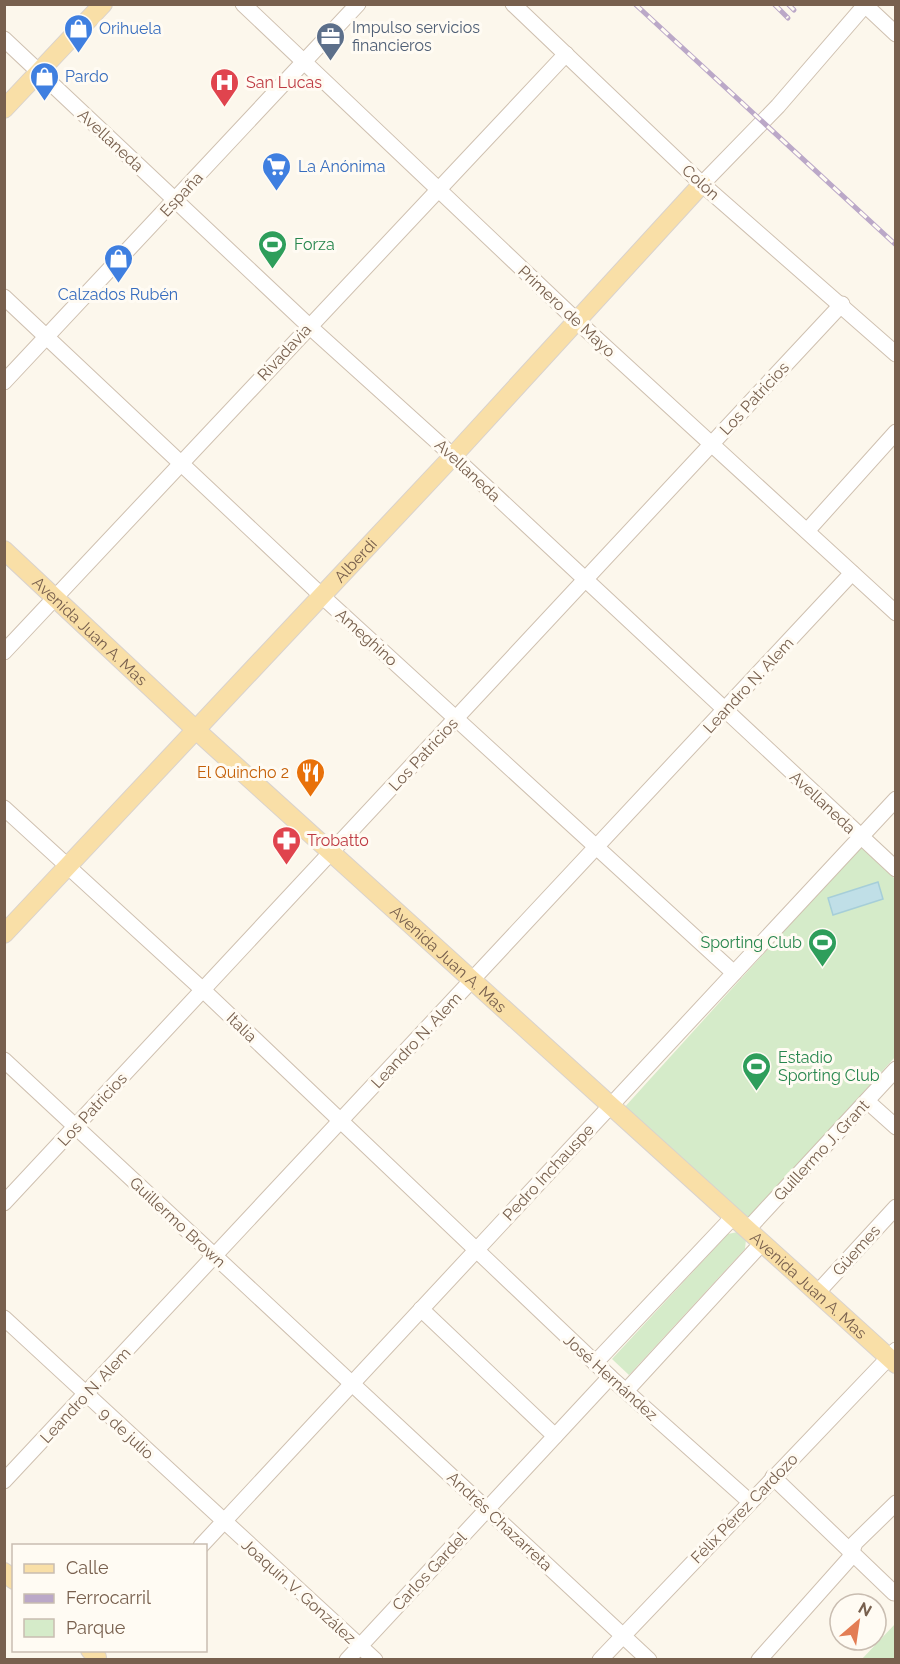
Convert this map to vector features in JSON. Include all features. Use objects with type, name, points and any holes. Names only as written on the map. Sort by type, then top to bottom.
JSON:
[{"type":"main road","points":[[4,109],[102,4]]},
{"type":"main road","name":"Alberdi","points":[[4,934],[453,456],[702,184]]},
{"type":"main road","name":"Avenida Juan A. Mas","points":[[4,550],[196,730],[611,1104],[733,1218],[893,1357]]},
{"type":"street","name":"Primero de Mayo","points":[[243,4],[577,321],[713,443],[896,613]]},
{"type":"street","name":"España","points":[[4,382],[358,4]]},
{"type":"street","name":"Colón","points":[[513,4],[702,184],[842,304],[896,354]]},
{"type":"street","points":[[702,184],[778,106],[865,5],[896,34]]},
{"type":"street","name":"Avellaneda","points":[[4,39],[309,326],[453,456],[896,869]]},
{"type":"street","name":"Rivadavia","points":[[4,652],[566,54]]},
{"type":"street","name":"Ameghino","points":[[4,297],[322,596],[734,973]]},
{"type":"street","name":"Los Patricios","points":[[4,1203],[842,304]]},
{"type":"street","points":[[807,531],[896,432]]},
{"type":"street","name":"Leandro N. Alem","points":[[4,1481],[852,573]]},
{"type":"street","name":"Pedro Inchauspe","points":[[202,1544],[896,800]]},
{"type":"street","name":"Italia","points":[[4,808],[203,990],[475,1251]]},
{"type":"street","name":"Guillermo Brown","points":[[4,1060],[352,1383]]},
{"type":"street","name":"Guillermo J. Grant","points":[[747,1230],[896,1070]]},
{"type":"street","points":[[867,1101],[896,1127]]},
{"type":"street","name":"Güemes","points":[[817,1293],[896,1207]]},
{"type":"street","points":[[595,1364],[733,1218]]},
{"type":"street","points":[[627,1391],[762,1243]]},
{"type":"street","name":"José Hernández","points":[[475,1251],[595,1364],[749,1501]]},
{"type":"street","points":[[421,1309],[555,1436]]},
{"type":"street","name":"9 de julio","points":[[4,1318],[223,1522]]},
{"type":"street","name":"Félix Pérez Cardozo","points":[[600,1659],[749,1501],[893,1357]]},
{"type":"street","name":"Carlos Gardel","points":[[347,1659],[610,1377]]},
{"type":"street","name":"Andrés Chazarreta","points":[[352,1383],[649,1659]]},
{"type":"street","points":[[773,1478],[894,1593]]},
{"type":"street","points":[[759,1659],[849,1559],[855,1543],[896,1503]]},
{"type":"street","name":"Joaquín V. González","points":[[223,1522],[375,1659]]},
{"type":"green space","name":"Sporting Club","points":[[861,846],[895,879],[895,1057],[746,1223],[623,1109]]},
{"type":"green space","points":[[747,1230],[745,1249],[629,1375],[612,1359],[728,1234]]},
{"type":"green space","points":[[895,1624],[895,1659],[862,1659],[869,1652],[888,1652],[888,1631]]},
{"type":"water","points":[[878,882],[883,899],[833,915],[828,898]]},
{"type":"railway","points":[[635,4],[896,245]]},
{"type":"railway","points":[[774,4],[788,18]]},
{"type":"railway","points":[[788,4],[794,10]]},
{"type":"place","name":"Orihuela","points":[[78,54]]},
{"type":"place","name":"Impulso servicios financieros","points":[[331,62]]},
{"type":"place","name":"Pardo","points":[[44,102]]},
{"type":"place","name":"San Lucas","points":[[225,108]]},
{"type":"place","name":"La Anónima","points":[[277,192]]},
{"type":"place","name":"Forza","points":[[273,270]]},
{"type":"place","name":"Calzados Rubén","points":[[118,284]]},
{"type":"place","name":"El Quincho 2","points":[[310,798]]},
{"type":"place","name":"Trobatto","points":[[286,866]]},
{"type":"place","name":"Sporting Club","points":[[823,968]]},
{"type":"place","name":"Estadio Sporting Club","points":[[757,1092]]}]
